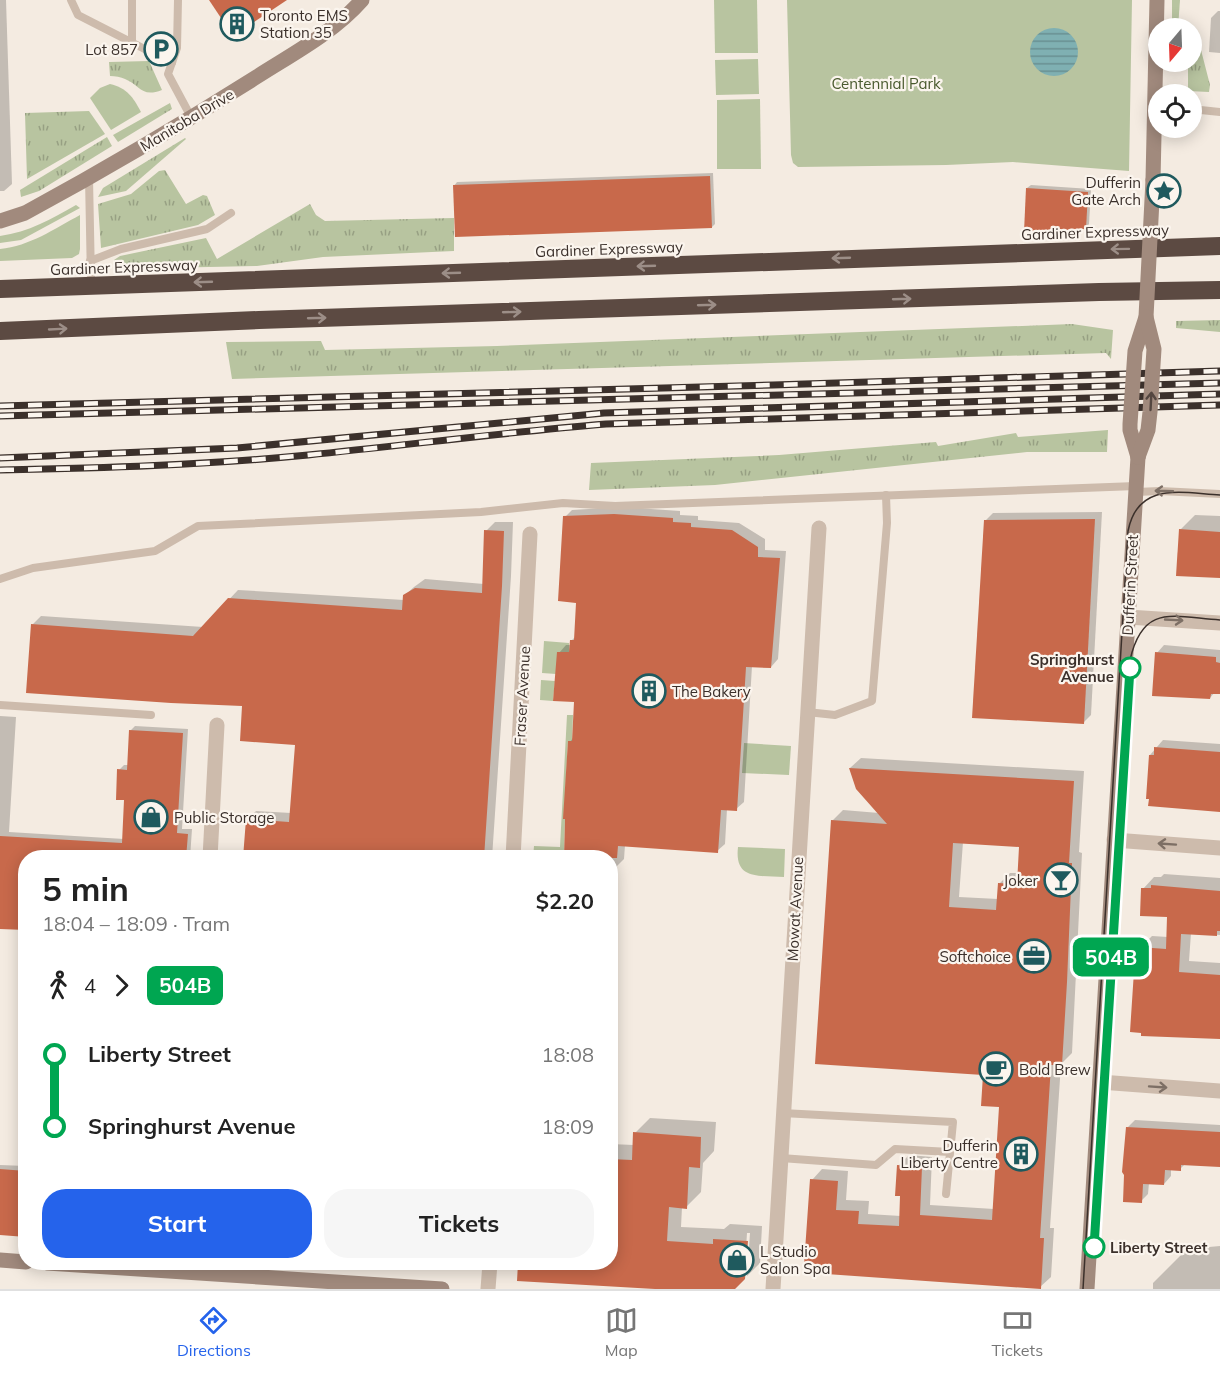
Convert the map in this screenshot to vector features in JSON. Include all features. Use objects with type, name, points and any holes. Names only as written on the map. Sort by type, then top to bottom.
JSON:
[{"type":"highway","name":"Gardiner Expressway","points":[[0,289],[1220,246]]},
{"type":"highway","points":[[0,332],[259,320],[1087,292],[1220,290]]},
{"type":"street","name":"Manitoba Drive","points":[[0,221],[25,213],[191,117],[317,38],[351,13],[362,0]]},
{"type":"street","name":"Dufferin Street","points":[[1157,0],[1157,84]]},
{"type":"street","name":"Dufferin Street","points":[[1087,1289],[1138,457],[1130,430],[1135,351],[1146,317],[1155,138]]},
{"type":"street","name":"Mowat Avenue","points":[[773,1289],[779,1158],[819,528]]},
{"type":"street","name":"Fraser Avenue","points":[[513,850],[531,534]]},
{"type":"street","points":[[1128,617],[1220,623]]},
{"type":"street","points":[[210,850],[217,725]]},
{"type":"street","points":[[1114,840],[1220,848]]},
{"type":"street","points":[[1100,1082],[1220,1091]]},
{"type":"street","points":[[0,1260],[18,1261]]},
{"type":"street","points":[[245,1270],[442,1289]]},
{"type":"street","points":[[488,1289],[489,1270]]},
{"type":"lane","points":[[71,0],[78,15],[172,63]]},
{"type":"lane","points":[[132,0],[132,42]]},
{"type":"lane","points":[[178,0],[177,48],[168,74],[191,117]]},
{"type":"lane","points":[[1202,110],[1220,112]]},
{"type":"lane","points":[[89,178],[91,280]]},
{"type":"lane","points":[[90,261],[121,249],[207,229],[231,213]]},
{"type":"lane","points":[[0,579],[33,568],[155,551],[198,526],[481,512],[563,503],[615,506],[886,495],[1136,489],[1220,494]]},
{"type":"lane","points":[[807,712],[835,715],[872,701],[887,523],[886,495]]},
{"type":"lane","points":[[0,705],[151,715]]},
{"type":"lane","points":[[782,1113],[953,1122],[946,1194]]},
{"type":"lane","points":[[779,1158],[876,1165],[895,1149],[950,1152]]},
{"type":"green space","points":[[714,0],[757,0],[758,53],[715,53]]},
{"type":"green space","name":"Centennial Park","points":[[787,0],[1132,0],[1129,171],[1013,162],[798,167],[793,163],[791,155]]},
{"type":"green space","points":[[1172,0],[1180,0],[1179,18],[1172,18]]},
{"type":"green space","points":[[1202,54],[1210,85],[1209,92],[1202,92],[1202,84],[1188,84],[1188,72],[1202,72]]},
{"type":"green space","points":[[758,59],[759,94],[716,95],[715,60]]},
{"type":"green space","points":[[149,61],[162,90],[145,92],[125,79],[110,76],[109,62]]},
{"type":"green space","points":[[110,84],[129,94],[141,112],[111,130],[90,98],[100,88]]},
{"type":"green space","points":[[760,99],[761,169],[717,169],[717,100]]},
{"type":"green space","points":[[170,103],[172,109],[118,142],[113,135]]},
{"type":"green space","points":[[89,111],[105,134],[27,179],[25,113]]},
{"type":"green space","points":[[107,137],[112,146],[39,191],[21,197],[20,190]]},
{"type":"green space","points":[[185,138],[126,191],[98,197],[103,188]]},
{"type":"green space","points":[[165,170],[186,204],[203,195],[207,196],[215,215],[198,225],[101,248],[98,204],[131,194],[159,171]]},
{"type":"green space","points":[[310,204],[316,215],[325,221],[454,218],[454,251],[323,257],[257,266],[114,269],[114,260],[120,256],[206,238],[217,259]]},
{"type":"green space","points":[[76,205],[80,208],[21,240],[0,243],[0,236],[30,228]]},
{"type":"green space","points":[[80,215],[79,254],[72,258],[0,261],[0,249],[32,241]]},
{"type":"green space","points":[[1220,320],[1220,332],[1176,328],[1176,321]]},
{"type":"green space","points":[[1072,324],[1113,330],[1111,359],[1106,353],[232,379],[226,342],[321,341],[325,350],[497,346]]},
{"type":"green space","points":[[1108,430],[1107,452],[1027,452],[715,485],[589,490],[591,463],[779,455],[936,442],[938,446],[1016,433],[1018,437]]},
{"type":"green space","points":[[544,641],[569,643],[569,652],[556,674],[542,673]]},
{"type":"green space","points":[[541,680],[555,681],[553,701],[540,700]]},
{"type":"green space","points":[[567,715],[573,715],[572,741],[568,741],[564,850],[534,850],[534,846],[560,847]]},
{"type":"green space","points":[[744,743],[791,746],[789,775],[742,773]]},
{"type":"green space","points":[[738,847],[785,849],[784,877],[758,876],[744,871],[738,858]]},
{"type":"water","points":[[1049,28],[1059,28],[1071,35],[1078,47],[1078,57],[1071,69],[1059,76],[1049,76],[1034,65],[1030,57],[1030,47],[1041,32]]},
{"type":"building","name":"Toronto EMS Station 35","points":[[209,0],[287,0],[233,36]]},
{"type":"building","points":[[710,176],[712,228],[455,237],[453,185]]},
{"type":"building","points":[[1026,188],[1088,192],[1086,229],[1024,232]]},
{"type":"building","name":"The Bakery","points":[[614,514],[673,518],[673,522],[691,523],[691,527],[732,530],[758,547],[758,557],[780,558],[771,668],[746,667],[737,811],[721,810],[718,853],[618,846],[618,850],[564,850],[565,819],[563,819],[568,741],[572,741],[574,702],[553,701],[557,652],[569,652],[570,640],[574,640],[576,603],[558,601],[563,516]]},
{"type":"building","points":[[1095,519],[1084,724],[972,718],[984,520]]},
{"type":"building","points":[[1179,529],[1220,532],[1220,578],[1176,576]]},
{"type":"building","points":[[484,530],[504,531],[485,850],[244,850],[246,819],[289,822],[295,745],[240,741],[242,706],[26,693],[31,624],[193,636],[228,598],[402,610],[403,595],[415,588],[482,593]]},
{"type":"building","points":[[1155,652],[1216,657],[1216,662],[1220,663],[1220,694],[1211,694],[1210,699],[1152,696]]},
{"type":"building","name":"Public Storage","points":[[129,730],[183,733],[177,833],[188,834],[187,850],[18,850],[18,930],[0,929],[0,836],[122,843],[124,800],[116,800],[117,769],[127,770]]},
{"type":"building","points":[[1154,747],[1220,752],[1220,812],[1148,806],[1149,799],[1146,799],[1149,755],[1154,755]]},
{"type":"building","points":[[849,768],[1074,781],[1062,1065],[1051,1065],[1040,1238],[1044,1238],[1041,1289],[812,1273],[804,1265],[810,1179],[838,1181],[836,1210],[859,1211],[858,1224],[899,1226],[900,1196],[895,1196],[897,1165],[922,1167],[920,1215],[992,1220],[999,1107],[981,1106],[983,1075],[815,1064],[831,820],[887,824],[856,789]],"holes":[[[953,843],[1019,847],[1017,884],[998,883],[996,910],[949,907]]]},
{"type":"building","points":[[1151,885],[1220,891],[1220,931],[1217,931],[1217,936],[1181,934],[1179,972],[1220,975],[1220,1039],[1141,1036],[1141,1033],[1130,1032],[1134,971],[1137,971],[1139,947],[1166,949],[1167,917],[1140,916],[1141,888],[1151,888]]},
{"type":"building","points":[[1126,1127],[1220,1132],[1220,1167],[1181,1165],[1181,1171],[1165,1170],[1164,1185],[1143,1184],[1142,1203],[1123,1202],[1124,1175],[1122,1172]]},
{"type":"building","points":[[633,1132],[701,1137],[700,1168],[689,1167],[687,1209],[669,1207],[667,1241],[713,1244],[713,1239],[748,1241],[745,1279],[735,1289],[655,1289],[517,1281],[518,1270],[618,1270],[618,1159],[632,1160]]},
{"type":"building","points":[[0,1169],[18,1170],[18,1236],[0,1235]]},
{"type":"tram line","points":[[1083,1289],[1128,531],[1133,515],[1141,504],[1151,497],[1176,492],[1220,495]]},
{"type":"tram line","points":[[1122,777],[1130,660],[1143,629],[1152,622],[1174,616],[1220,620]]},
{"type":"tram line","name":"504B","points":[[1094,1247],[1130,668]]},
{"type":"railway","points":[[0,406],[1220,371]]},
{"type":"railway","points":[[0,416],[1220,383]]},
{"type":"railway","points":[[0,458],[237,448],[604,413],[1220,394]]},
{"type":"railway","points":[[0,470],[154,466],[231,461],[606,424],[1220,405]]},
{"type":"place","name":"Toronto EMS Station 35","points":[[237,24]]},
{"type":"place","name":"Lot 857","points":[[161,49]]},
{"type":"place","name":"Dufferin Gate Arch","points":[[1164,191]]},
{"type":"place","name":"Springhurst Avenue","points":[[1130,668]]},
{"type":"place","name":"The Bakery","points":[[649,691]]},
{"type":"place","name":"Public Storage","points":[[151,817]]},
{"type":"place","name":"Joker","points":[[1061,880]]},
{"type":"place","name":"Softchoice","points":[[1034,956]]},
{"type":"place","name":"Bold Brew","points":[[996,1069]]},
{"type":"place","name":"Dufferin Liberty Centre","points":[[1021,1154]]},
{"type":"place","name":"Liberty Street","points":[[1094,1247]]},
{"type":"place","name":"L Studio Salon Spa","points":[[737,1260]]}]
